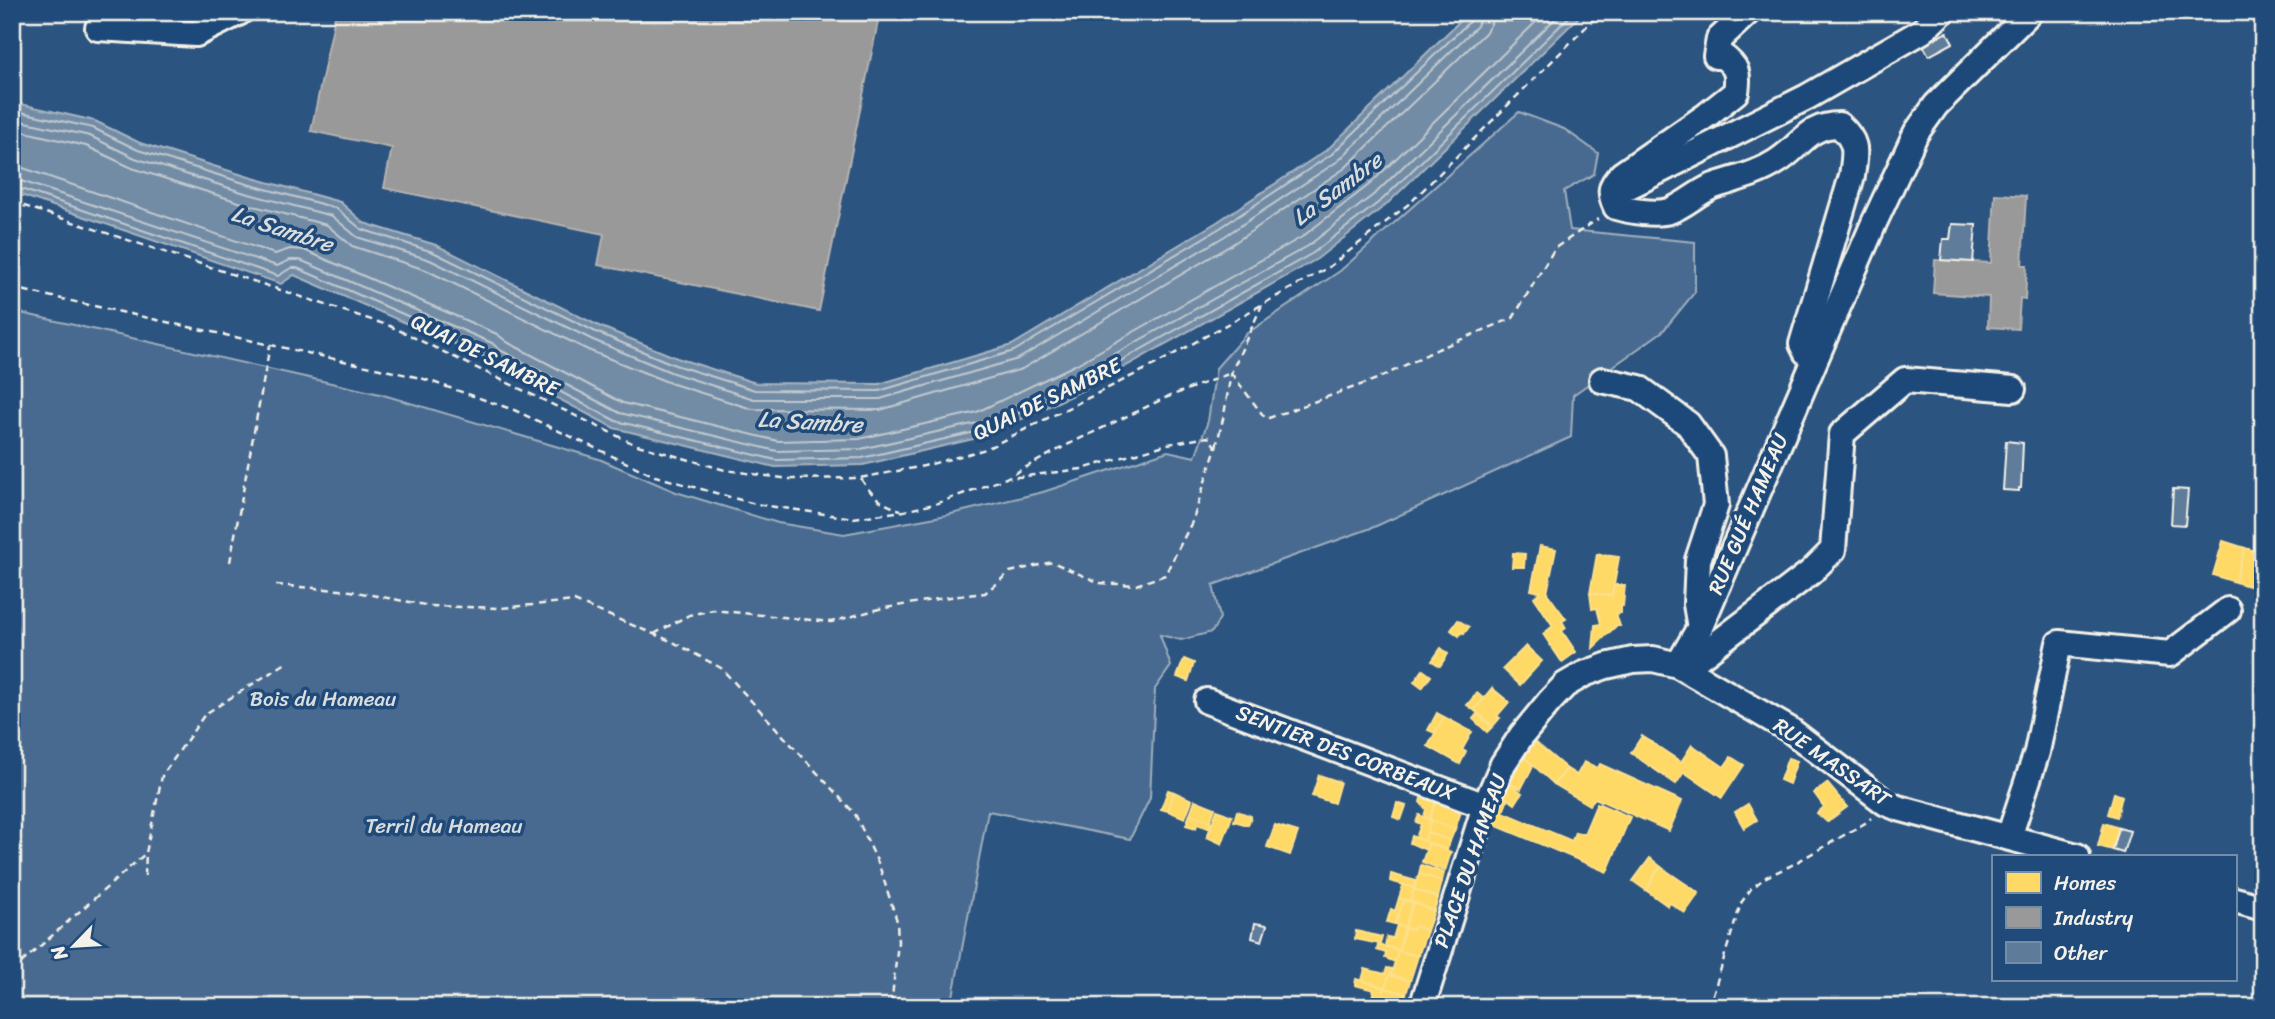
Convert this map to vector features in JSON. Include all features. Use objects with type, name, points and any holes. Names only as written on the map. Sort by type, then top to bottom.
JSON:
[{"type":"street","points":[[98,28],[196,34],[240,12]]},
{"type":"street","points":[[1613,201],[1612,183],[1622,174],[1736,92],[1738,78],[1732,63],[1721,55],[1716,56],[1719,39],[1748,12]]},
{"type":"street","points":[[1613,201],[1807,97],[1922,31],[1942,12]]},
{"type":"street","name":"RUE GUÉ HAMEAU","points":[[1681,667],[1916,133],[1936,105],[2030,12]]},
{"type":"street","points":[[1613,201],[1630,212],[1668,211],[1710,188],[1758,172],[1773,164],[1824,125],[1839,125],[1850,135],[1856,148],[1852,176],[1802,344],[1805,352],[1815,360]]},
{"type":"street","points":[[1602,380],[1639,388],[1688,424],[1711,456],[1716,505],[1698,560],[1696,604],[1700,626]]},
{"type":"street","points":[[1681,667],[1811,572],[1833,550],[1842,434],[1905,380],[2013,389]]},
{"type":"street","points":[[2009,838],[2037,752],[2059,643],[2170,654],[2228,610]]},
{"type":"street","name":"PLACE DU HAMEAU","points":[[1422,1007],[1485,806],[1503,764],[1522,735],[1565,685],[1595,670],[1633,660],[1653,659],[1681,667]]},
{"type":"street","name":"RUE MASSART","points":[[1681,667],[1790,730],[1886,803],[2073,855]]},
{"type":"street","name":"SENTIER DES CORBEAUX","points":[[1207,701],[1485,806]]},
{"type":"street","points":[[2236,900],[2263,908]]},
{"type":"path","name":"QUAI DE SAMBRE","points":[[12,202],[390,326],[634,444],[725,470],[789,479],[860,478],[924,466],[986,449],[1158,363],[1329,267],[1410,203],[1601,12]]},
{"type":"path","points":[[1231,373],[1266,419],[1377,379],[1438,349],[1513,318],[1555,248],[1613,201]]},
{"type":"path","points":[[12,288],[421,378],[514,410],[655,476],[755,504],[853,518],[938,503],[1006,478],[1165,398],[1231,373]]},
{"type":"path","points":[[654,634],[689,615],[713,610],[831,622],[878,609],[985,593],[1010,572],[1052,562],[1100,583],[1136,585],[1165,575],[1193,520],[1216,447],[1231,373],[1262,305]]},
{"type":"path","points":[[230,562],[270,345]]},
{"type":"path","points":[[1006,478],[1082,469],[1168,444],[1208,437],[1216,447]]},
{"type":"path","points":[[860,478],[882,505],[904,511]]},
{"type":"path","points":[[276,584],[351,591],[430,606],[501,608],[574,601],[654,634],[721,668],[855,814],[879,865],[897,921],[898,942],[891,1007]]},
{"type":"path","points":[[145,876],[146,853],[162,776],[205,714],[286,663]]},
{"type":"path","points":[[1709,1007],[1741,903],[1752,889],[1766,877],[1867,822],[1886,803]]},
{"type":"path","points":[[12,971],[146,853]]},
{"type":"green space","name":"Bois du Hameau","points":[[1519,112],[1564,129],[1598,153],[1594,174],[1564,191],[1570,230],[1695,242],[1695,292],[1663,331],[1573,395],[1571,437],[1374,527],[1213,585],[1220,618],[1212,632],[1181,640],[1160,635],[1171,666],[1155,689],[1150,798],[1130,839],[988,811],[951,1007],[12,1007],[12,311],[380,394],[599,459],[676,492],[778,523],[844,534],[947,515],[1043,492],[1168,451],[1195,457],[1208,421],[1216,368],[1246,334],[1340,271]]},
{"type":"water","name":"La Sambre","points":[[1469,12],[1584,12],[1387,204],[1317,259],[1087,388],[986,436],[863,465],[775,467],[614,428],[487,361],[485,357],[294,275],[281,284],[12,192],[12,102],[95,121],[140,143],[340,202],[364,223],[436,245],[599,326],[677,358],[756,383],[879,384],[1012,345],[1217,222],[1328,149]]},
{"type":"building: Homes","points":[[2223,541],[2245,548],[2235,582],[2213,575]]},
{"type":"building: Homes","points":[[1540,546],[1556,549],[1547,593],[1566,619],[1562,621],[1566,628],[1562,631],[1576,652],[1562,662],[1543,634],[1553,626],[1534,597],[1540,592],[1531,590]]},
{"type":"building: Homes","points":[[2245,548],[2263,553],[2263,569],[2256,588],[2235,582]]},
{"type":"building: Homes","points":[[1513,553],[1525,554],[1524,567],[1512,567]]},
{"type":"building: Homes","points":[[1597,554],[1619,557],[1612,596],[1590,593]]},
{"type":"building: Homes","points":[[1614,585],[1625,585],[1621,613],[1616,614],[1620,626],[1616,626],[1593,648],[1595,625],[1601,624],[1597,608],[1592,609],[1590,593],[1612,596]]},
{"type":"building: Homes","points":[[1458,620],[1469,627],[1459,636],[1451,630]]},
{"type":"building: Homes","points":[[1526,646],[1542,661],[1520,685],[1503,669]]},
{"type":"building: Homes","points":[[1441,648],[1448,654],[1440,666],[1432,661]]},
{"type":"building: Homes","points":[[1184,659],[1194,663],[1188,681],[1177,677]]},
{"type":"building: Homes","points":[[1423,670],[1431,676],[1422,688],[1414,682]]},
{"type":"building: Homes","points":[[1492,688],[1509,702],[1497,716],[1500,718],[1493,726],[1474,710]]},
{"type":"building: Homes","points":[[1477,693],[1484,699],[1474,710],[1467,705]]},
{"type":"building: Homes","points":[[1437,713],[1444,717],[1435,733],[1428,730]]},
{"type":"building: Homes","points":[[1477,714],[1492,727],[1487,732],[1473,719]]},
{"type":"building: Homes","points":[[1444,717],[1472,732],[1462,750],[1466,752],[1460,764],[1428,746]]},
{"type":"building: Homes","points":[[1642,736],[1681,762],[1692,745],[1724,767],[1731,757],[1744,765],[1722,798],[1684,772],[1676,784],[1631,753]]},
{"type":"building: Homes","points":[[1534,741],[1567,769],[1554,784],[1521,754]]},
{"type":"building: Homes","points":[[1521,754],[1533,766],[1521,789],[1509,783]]},
{"type":"building: Homes","points":[[1788,758],[1797,761],[1789,784],[1780,780]]},
{"type":"building: Homes","points":[[1584,762],[1598,768],[1600,764],[1682,801],[1669,831],[1595,798],[1589,805],[1554,784],[1567,769],[1577,775]]},
{"type":"building: Homes","points":[[1319,775],[1340,782],[1334,803],[1312,796]]},
{"type":"building: Homes","points":[[1509,783],[1522,793],[1515,804],[1504,796]]},
{"type":"building: Homes","points":[[1827,783],[1847,807],[1827,822],[1817,813],[1824,807],[1814,793]]},
{"type":"building: Homes","points":[[1168,790],[1174,792],[1168,811],[1161,809]]},
{"type":"building: Homes","points":[[1174,792],[1192,800],[1185,818],[1168,811]]},
{"type":"building: Homes","points":[[2114,793],[2122,796],[2117,817],[2108,814]]},
{"type":"building: Homes","points":[[1422,795],[1438,797],[1429,819],[1424,817],[1426,809],[1420,802]]},
{"type":"building: Homes","points":[[1438,796],[1462,809],[1455,829],[1429,820]]},
{"type":"building: Homes","points":[[1503,797],[1508,799],[1503,812],[1572,841],[1575,832],[1584,834],[1597,803],[1630,817],[1607,872],[1492,824]]},
{"type":"building: Homes","points":[[1195,800],[1215,808],[1210,822],[1190,814]]},
{"type":"building: Homes","points":[[1397,803],[1406,806],[1401,820],[1393,817]]},
{"type":"building: Homes","points":[[1748,804],[1757,820],[1744,828],[1735,812]]},
{"type":"building: Homes","points":[[1217,810],[1232,816],[1222,844],[1207,837]]},
{"type":"building: Homes","points":[[1237,811],[1251,816],[1248,825],[1234,821]]},
{"type":"building: Homes","points":[[1190,814],[1211,822],[1209,828],[1197,824],[1196,828],[1186,825]]},
{"type":"building: Homes","points":[[1419,815],[1431,820],[1425,842],[1416,838],[1421,824],[1416,822]]},
{"type":"building: Homes","points":[[1431,820],[1455,829],[1450,841],[1427,832]]},
{"type":"building: Homes","points":[[2104,823],[2119,828],[2113,850],[2098,846]]},
{"type":"building: Homes","points":[[1275,825],[1298,832],[1290,855],[1267,847]]},
{"type":"building: Homes","points":[[1427,832],[1450,841],[1447,850],[1425,842]]},
{"type":"building: Homes","points":[[1412,836],[1429,843],[1426,850],[1410,843]]},
{"type":"building: Homes","points":[[1429,843],[1451,852],[1445,871],[1422,862]]},
{"type":"building: Homes","points":[[1650,858],[1661,867],[1647,891],[1633,881]]},
{"type":"building: Homes","points":[[1421,865],[1444,873],[1442,881],[1419,874]]},
{"type":"building: Homes","points":[[1661,867],[1699,893],[1685,913],[1670,903],[1668,906],[1647,891]]},
{"type":"building: Homes","points":[[1391,874],[1416,881],[1414,888],[1390,881]]},
{"type":"building: Homes","points":[[1419,874],[1442,881],[1438,898],[1414,889]]},
{"type":"building: Homes","points":[[1403,885],[1414,888],[1411,901],[1399,898]]},
{"type":"building: Homes","points":[[1414,889],[1438,898],[1434,911],[1411,901]]},
{"type":"building: Homes","points":[[1399,898],[1404,900],[1395,924],[1387,922],[1391,909],[1395,911]]},
{"type":"building: Homes","points":[[1404,900],[1413,903],[1405,927],[1395,924]]},
{"type":"building: Homes","points":[[1413,903],[1434,911],[1427,931],[1415,926],[1413,930],[1405,928]]},
{"type":"building: Homes","points":[[1397,925],[1405,927],[1399,950],[1385,946],[1387,937],[1393,938]]},
{"type":"building: Homes","points":[[1415,926],[1427,931],[1418,956],[1399,951],[1405,928],[1413,930]]},
{"type":"building: Homes","points":[[1356,931],[1382,937],[1380,944],[1355,939]]},
{"type":"building: Homes","points":[[1378,945],[1399,950],[1395,962],[1385,958],[1386,953],[1377,950]]},
{"type":"building: Homes","points":[[1398,951],[1418,956],[1410,981],[1391,975]]},
{"type":"building: Homes","points":[[1387,968],[1393,969],[1385,988],[1362,980],[1365,969],[1385,974]]},
{"type":"building: Homes","points":[[1389,975],[1410,981],[1406,994],[1385,988]]},
{"type":"building: Homes","points":[[1356,979],[1385,988],[1381,1002],[1399,1007],[1369,1007],[1374,990],[1355,985]]},
{"type":"building: Homes","points":[[1385,988],[1406,994],[1402,1007],[1381,1002]]},
{"type":"building: Industry","points":[[336,12],[880,12],[819,311],[598,265],[604,234],[384,188],[392,148],[311,131]]},
{"type":"building: Industry","points":[[1995,194],[2026,196],[2022,265],[2027,265],[2025,299],[2020,298],[2018,329],[1988,327],[1989,297],[1933,293],[1935,260],[1991,263]]},
{"type":"building: Other","points":[[1947,32],[1953,43],[1929,56],[1923,45]]},
{"type":"building: Other","points":[[1952,224],[1976,225],[1973,262],[1941,260],[1943,239],[1950,239]]},
{"type":"building: Other","points":[[2006,441],[2023,443],[2019,491],[2003,490]]},
{"type":"building: Other","points":[[2173,489],[2188,490],[2185,525],[2171,524]]},
{"type":"building: Other","points":[[2119,828],[2130,831],[2123,853],[2113,850]]},
{"type":"building: Other","points":[[1255,923],[1267,925],[1262,941],[1252,938]]},
{"type":"park label","name":"Terril du Hameau","points":[[444,826]]}]
